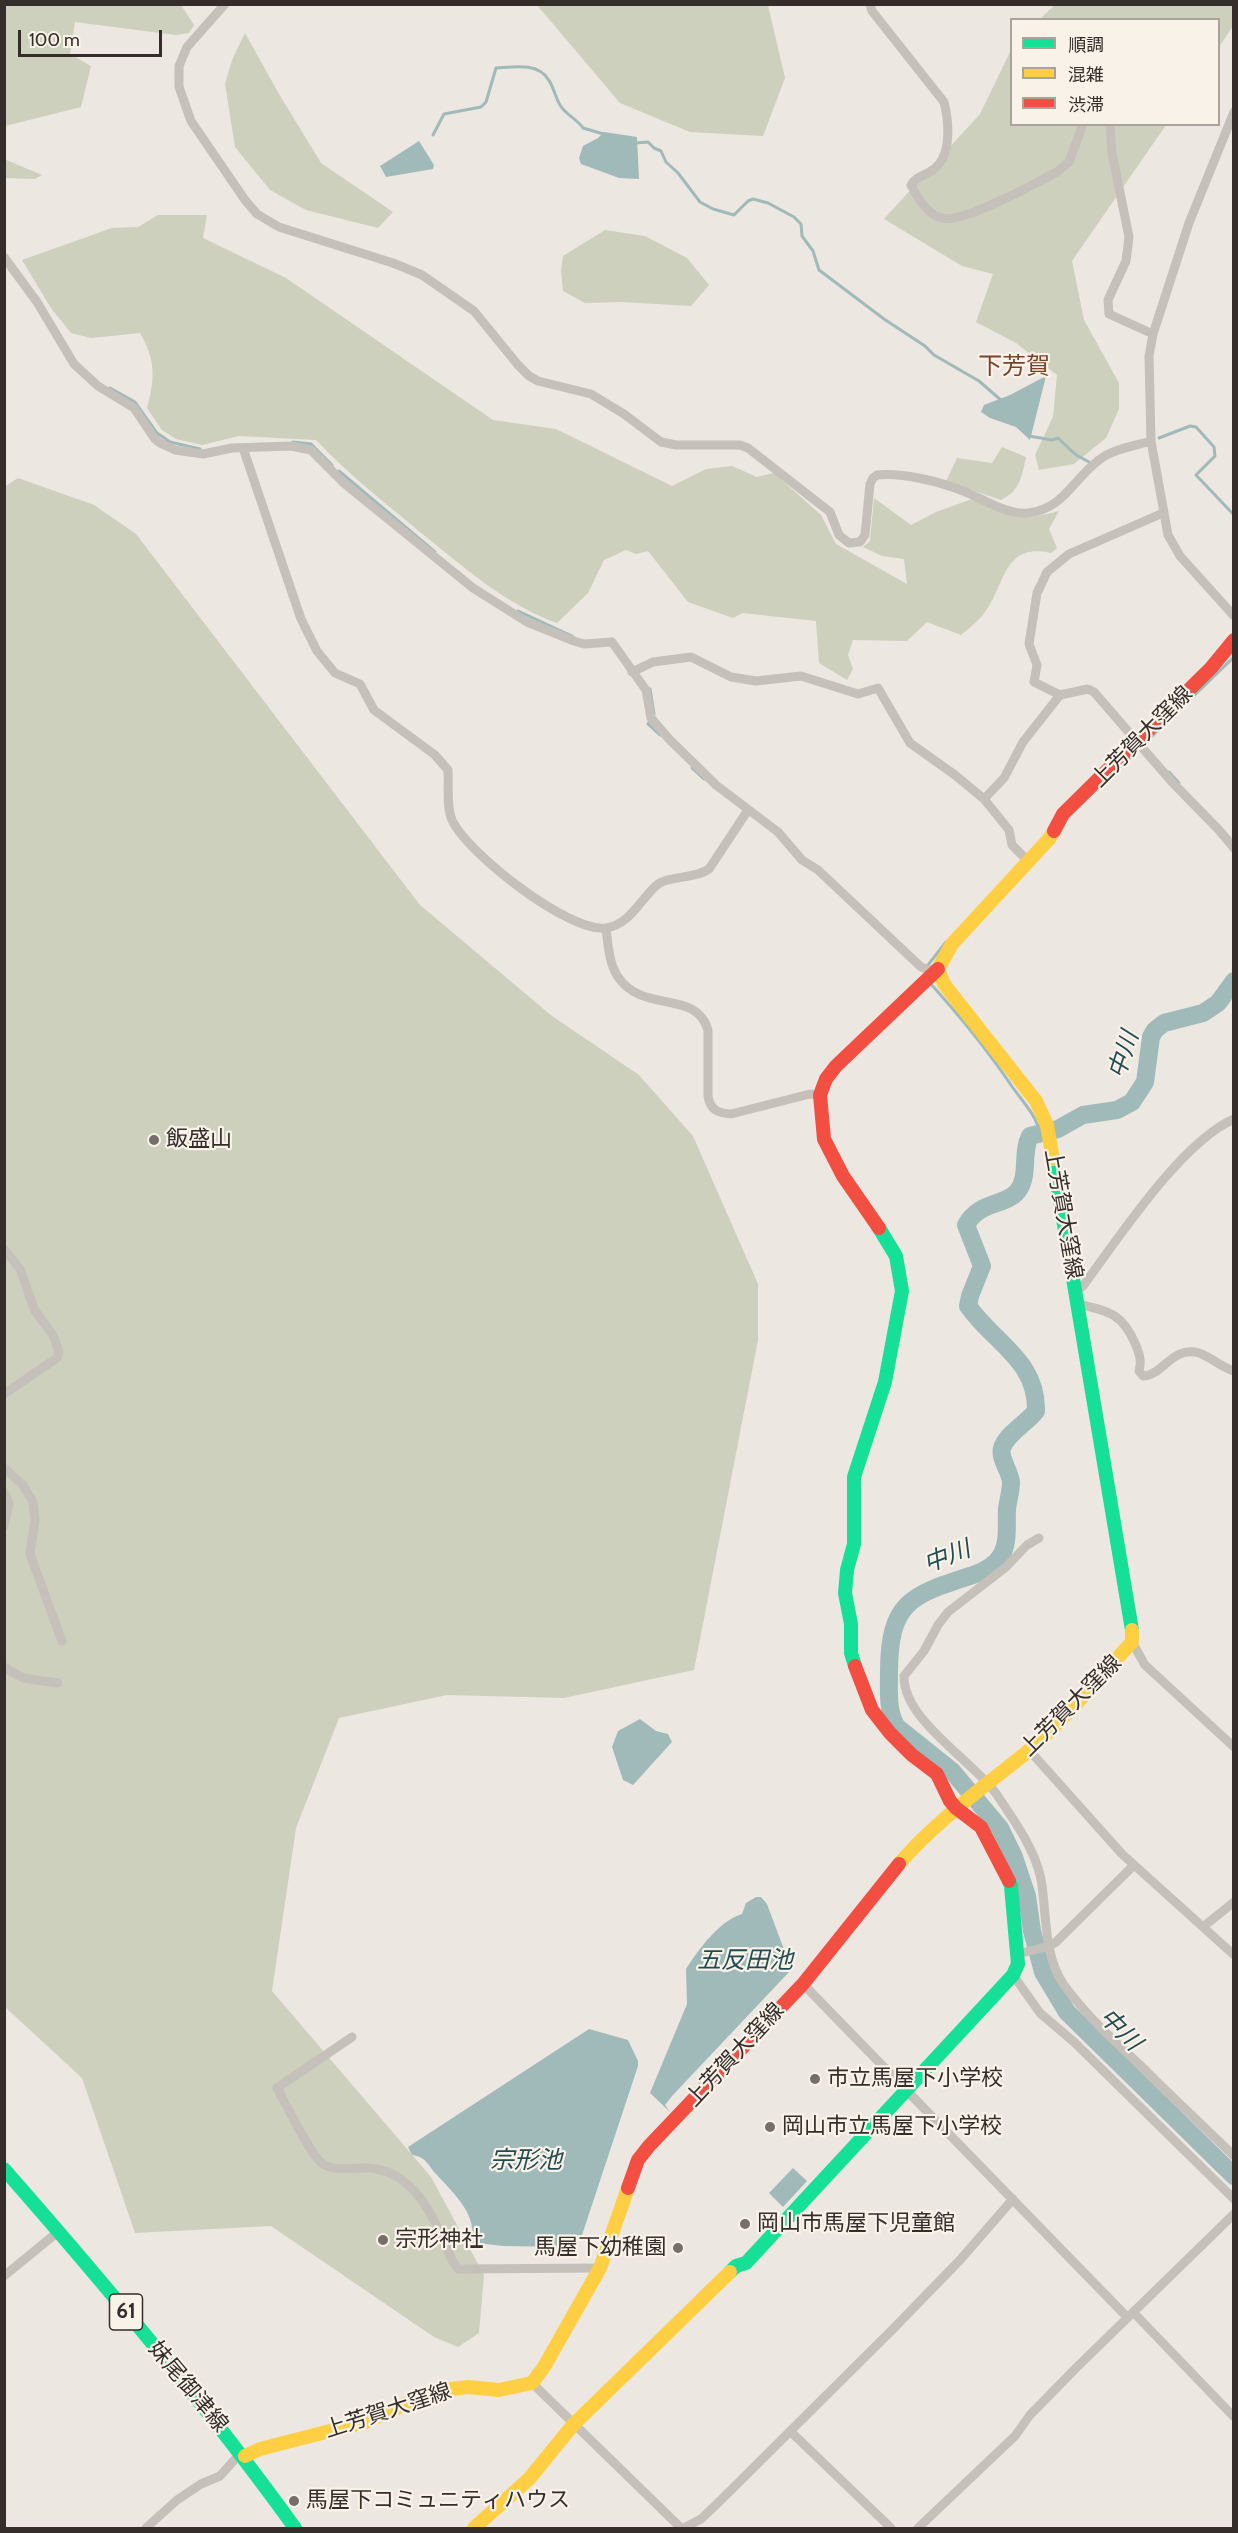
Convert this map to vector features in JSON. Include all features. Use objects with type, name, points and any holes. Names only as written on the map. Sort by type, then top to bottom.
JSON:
[{"type":"main road","name":"上芳賀大窪線","points":[[245,2456],[260,2449],[375,2418],[417,2399],[451,2389],[468,2386],[499,2390],[531,2384],[544,2367],[600,2268],[638,2160],[649,2146],[802,1984],[900,1862],[960,1806],[1029,1750],[1074,1706],[1132,1642],[1132,1619],[1049,1132],[1036,1101],[939,976],[930,975],[952,944],[1048,839],[1063,814],[1211,668],[1233,640]]},
{"type":"main road","points":[[474,2529],[529,2479],[573,2425],[736,2266],[746,2263],[1013,1975],[1018,1964],[1021,1953],[1011,1886],[989,1838],[960,1806],[950,1801],[937,1774],[904,1748],[872,1710],[859,1680],[851,1653],[850,1624],[845,1593],[847,1570],[854,1544],[854,1477],[885,1382],[902,1291],[896,1256],[890,1244],[843,1176],[824,1139],[820,1095],[826,1079],[836,1066],[930,975]]},
{"type":"main road","name":"妹尾御津線","points":[[4,2169],[59,2231],[245,2456],[295,2529]]},
{"type":"street","points":[[225,4],[187,46],[179,66],[179,87],[191,121],[244,200],[257,214],[279,227],[393,263],[422,275],[474,311],[518,366],[529,376],[538,381],[591,394],[624,414],[661,442],[676,446],[728,444],[748,448],[830,512],[839,535],[849,543],[860,542],[865,535],[870,484],[877,475],[937,482],[960,489],[1012,512],[1035,512],[1058,502],[1106,455],[1151,441]]},
{"type":"street","points":[[870,4],[872,11],[944,102],[948,118],[946,146],[940,164],[932,171],[915,178],[911,185],[928,209],[941,218],[953,219],[972,214],[1057,172],[1069,162],[1082,126]]},
{"type":"street","points":[[1233,112],[1189,222],[1153,334],[1149,356],[1151,441],[1168,535],[1180,556],[1233,616]]},
{"type":"street","points":[[1110,126],[1112,153],[1129,237],[1126,261],[1108,300],[1109,314],[1153,334]]},
{"type":"street","points":[[4,257],[37,302],[74,364],[98,386],[134,408],[155,439],[175,450],[203,454],[232,448],[291,446],[311,450],[345,484],[473,588],[527,622],[574,641],[584,644],[612,642],[634,670],[648,696],[652,719],[716,785],[747,812],[778,832],[802,860],[818,870],[921,967],[929,970],[930,975]]},
{"type":"street","points":[[243,448],[301,619],[324,662],[335,673],[360,684],[374,710],[435,755],[448,770],[450,812],[453,822],[490,863],[554,911],[595,927],[606,928],[631,914],[658,884],[694,876],[709,869],[747,812]]},
{"type":"street","points":[[1163,513],[1069,554],[1047,573],[1037,593],[1029,644],[1037,665],[1034,682],[1060,695],[1088,689],[1094,692],[1233,848]]},
{"type":"street","points":[[634,670],[653,662],[691,657],[731,677],[756,681],[801,676],[858,694],[878,688],[910,743],[956,775],[984,799],[1009,830],[1012,845],[1028,861]]},
{"type":"street","points":[[984,799],[1004,778],[1023,742],[1060,695]]},
{"type":"street","points":[[606,928],[613,966],[617,977],[624,985],[648,999],[694,1010],[706,1022],[709,1037],[708,1096],[709,1103],[714,1110],[731,1114],[810,1094],[820,1095]]},
{"type":"street","points":[[1233,1119],[1221,1125],[1185,1157],[1144,1203],[1077,1297],[1123,1322],[1140,1354],[1139,1371],[1143,1376],[1150,1374],[1173,1356],[1191,1352],[1200,1353],[1216,1364],[1233,1371]]},
{"type":"street","points":[[4,1249],[21,1269],[35,1311],[53,1335],[59,1352],[57,1358],[4,1394]]},
{"type":"street","points":[[4,1468],[23,1485],[33,1502],[35,1520],[30,1554],[62,1641]]},
{"type":"street","points":[[4,1492],[9,1503],[4,1526]]},
{"type":"street","points":[[1039,1538],[1027,1545],[1006,1567],[948,1612],[924,1651],[904,1676],[906,1692],[919,1714],[937,1736],[964,1760],[1002,1803],[1031,1852],[1040,1877],[1048,1947],[1062,1981],[1083,2011],[1233,2156]]},
{"type":"street","points":[[1132,1642],[1145,1665],[1233,1747]]},
{"type":"street","points":[[4,1667],[23,1678],[58,1683]]},
{"type":"street","points":[[1029,1750],[1134,1865],[1233,1955]]},
{"type":"street","points":[[1021,1953],[1048,1947],[1134,1865]]},
{"type":"street","points":[[1203,1927],[1233,1902]]},
{"type":"street","points":[[1013,1975],[1040,2013],[1074,2042],[1233,2199]]},
{"type":"street","points":[[802,1984],[1013,2199],[1233,2417]]},
{"type":"street","points":[[352,2037],[278,2088],[311,2149],[322,2164],[333,2168],[369,2168],[393,2172],[405,2181],[420,2196],[458,2269],[600,2268]]},
{"type":"street","points":[[531,2384],[682,2529],[700,2519],[721,2500],[894,2328],[960,2260],[1013,2199]]},
{"type":"street","points":[[918,2529],[1015,2436],[1030,2415],[1233,2214]]},
{"type":"street","points":[[4,2276],[59,2231]]},
{"type":"street","points":[[790,2430],[891,2529]]},
{"type":"street","points":[[146,2529],[177,2500],[201,2484],[220,2476],[237,2457],[245,2456]]},
{"type":"green space","points":[[4,5],[181,5],[194,25],[189,33],[176,35],[75,22],[70,54],[91,66],[81,107],[5,126]]},
{"type":"green space","points":[[537,5],[768,5],[785,78],[763,136],[690,132],[620,103]]},
{"type":"green space","points":[[1055,5],[1233,5],[1233,26],[1220,46],[1220,18],[1041,18]]},
{"type":"green space","points":[[245,33],[321,163],[393,212],[378,228],[306,210],[270,190],[235,147],[225,84],[232,60]]},
{"type":"green space","points":[[1010,52],[1010,126],[1165,126],[1072,261],[1084,320],[1119,383],[1119,409],[1106,438],[1074,464],[1039,470],[1035,455],[1053,417],[1057,375],[1016,343],[976,322],[993,274],[962,266],[884,219],[980,114]]},
{"type":"green space","points":[[4,159],[42,175],[35,179],[5,178]]},
{"type":"green space","points":[[158,215],[207,215],[203,238],[286,278],[493,420],[556,429],[672,486],[706,469],[732,466],[757,477],[774,473],[821,515],[836,544],[907,584],[904,559],[882,556],[863,547],[870,541],[874,498],[911,525],[936,512],[972,499],[1014,516],[1032,517],[1059,511],[1049,529],[1057,548],[1051,553],[1035,551],[1022,554],[1014,561],[1007,570],[990,605],[975,624],[961,635],[927,622],[907,641],[853,640],[848,655],[853,669],[847,680],[819,663],[816,621],[743,613],[733,618],[688,602],[648,551],[636,554],[626,550],[604,560],[588,593],[557,623],[519,606],[468,571],[366,488],[316,440],[239,436],[202,445],[176,439],[162,430],[147,408],[153,379],[149,352],[140,333],[91,338],[71,333],[51,308],[22,260],[112,228],[138,227]]},
{"type":"green space","points":[[605,230],[645,236],[687,258],[709,285],[691,306],[622,302],[585,303],[563,291],[561,271],[563,256]]},
{"type":"green space","points":[[1002,447],[1026,457],[1019,482],[1012,492],[1001,500],[946,481],[957,458],[992,463]]},
{"type":"green space","points":[[18,478],[94,505],[136,534],[420,905],[552,1016],[639,1075],[693,1136],[758,1284],[758,1340],[694,1670],[564,1698],[447,1695],[339,1718],[296,1828],[272,1991],[431,2177],[484,2275],[479,2333],[458,2347],[434,2337],[271,2226],[135,2233],[82,2078],[5,2007],[4,487]]},
{"type":"water","points":[[604,132],[637,137],[639,179],[619,178],[581,164],[579,158],[583,146]]},
{"type":"water","points":[[419,141],[434,165],[433,169],[386,177],[380,166]]},
{"type":"water","points":[[1046,376],[1030,440],[1016,427],[990,418],[981,412],[984,405],[1010,395]]},
{"type":"water","points":[[640,1719],[656,1731],[668,1734],[672,1742],[633,1785],[623,1780],[612,1747],[618,1731]]},
{"type":"water","name":"五反田池","points":[[756,1897],[761,1897],[767,1904],[790,1971],[672,2096],[665,2105],[670,2112],[650,2093],[687,2004],[686,1969],[710,1937],[725,1923],[742,1914],[746,1903]]},
{"type":"water","name":"宗形池","points":[[589,2029],[628,2040],[638,2066],[582,2235],[564,2247],[503,2246],[477,2243],[469,2245],[472,2225],[464,2207],[427,2162],[412,2155],[408,2147]]},
{"type":"water","points":[[793,2168],[807,2181],[783,2207],[769,2193]]},
{"type":"waterway","points":[[433,135],[444,114],[481,107],[486,102],[496,68],[517,67],[538,70],[550,82],[565,112],[583,128],[607,135]]},
{"type":"waterway","points":[[635,143],[648,142],[661,151],[666,162],[678,173],[700,202],[713,209],[734,215],[753,199],[768,203],[794,217],[801,224],[802,236],[813,251],[819,270],[884,319],[925,346],[934,355],[979,381],[1002,401]]},
{"type":"waterway","points":[[110,388],[135,402],[157,433],[170,442],[200,449]]},
{"type":"waterway","points":[[1159,438],[1190,426],[1196,427],[1214,447],[1215,456],[1196,475],[1234,515]]},
{"type":"waterway","points":[[1029,436],[1052,440],[1058,438],[1076,455],[1091,463]]},
{"type":"waterway","points":[[293,442],[311,444],[332,465]]},
{"type":"waterway","points":[[339,471],[435,552]]},
{"type":"waterway","points":[[518,611],[572,636]]},
{"type":"waterway","points":[[1143,745],[1234,657]]},
{"type":"waterway","points":[[650,689],[654,714]]},
{"type":"waterway","points":[[651,720],[648,724],[660,735]]},
{"type":"waterway","points":[[1100,787],[1138,750]]},
{"type":"waterway","points":[[692,768],[704,779]]},
{"type":"waterway","points":[[1169,772],[1179,783]]},
{"type":"waterway","points":[[928,965],[946,942]]},
{"type":"waterway","name":"中川","points":[[1234,981],[1218,1003],[1203,1013],[1164,1023],[1155,1030],[1151,1037],[1145,1082],[1132,1102],[1117,1110],[1083,1115],[1058,1129],[1030,1136],[1027,1143],[1023,1179],[1017,1192],[1006,1200],[978,1212],[966,1225],[982,1266],[968,1306],[1022,1365],[1034,1393],[1036,1411],[1008,1438],[1001,1452],[1011,1482],[1006,1538],[1002,1554],[986,1569],[934,1589],[908,1604],[893,1630],[889,1686],[890,1708],[897,1727],[952,1771],[1000,1828],[1014,1857],[1027,1896],[1032,1931],[1043,1972],[1067,2012],[1234,2176]]},
{"type":"waterway","points":[[929,982],[992,1058],[1032,1113],[1040,1133]]},
{"type":"traffic: fast","points":[[1053,1159],[1132,1630]]},
{"type":"traffic: fast","points":[[855,1666],[851,1653],[851,1624],[845,1593],[847,1570],[854,1544],[854,1477],[885,1382],[902,1291],[896,1256],[879,1228]]},
{"type":"traffic: fast","points":[[730,2272],[736,2266],[746,2263],[1013,1975],[1018,1964],[1009,1881]]},
{"type":"traffic: fast","points":[[4,2169],[154,2345],[226,2435],[295,2528]]},
{"type":"traffic: slow","points":[[1053,1159],[1047,1125],[1036,1101],[944,984],[938,969],[952,944],[1054,831]]},
{"type":"traffic: slow","points":[[899,1864],[944,1819],[1027,1752],[1055,1726],[1132,1642],[1132,1630]]},
{"type":"traffic: slow","points":[[245,2456],[260,2449],[365,2422],[417,2399],[451,2389],[468,2387],[499,2390],[532,2383],[544,2367],[600,2268],[628,2188]]},
{"type":"traffic: slow","points":[[474,2528],[529,2479],[573,2425],[730,2272]]},
{"type":"traffic: jam","points":[[1054,831],[1063,814],[1211,668],[1234,640]]},
{"type":"traffic: jam","points":[[879,1228],[843,1176],[824,1139],[820,1095],[826,1079],[836,1066],[938,969]]},
{"type":"traffic: jam","points":[[855,1666],[872,1710],[890,1733],[912,1755],[937,1774],[950,1801],[956,1808],[981,1827],[1009,1881]]},
{"type":"traffic: jam","points":[[628,2188],[638,2160],[649,2146],[803,1984],[899,1864]]},
{"type":"place","name":"飯盛山","points":[[154,1140]]},
{"type":"place","name":"市立馬屋下小学校","points":[[815,2079]]},
{"type":"place","name":"岡山市立馬屋下小学校","points":[[770,2127]]},
{"type":"place","name":"岡山市馬屋下児童館","points":[[745,2224]]},
{"type":"place","name":"宗形神社","points":[[383,2240]]},
{"type":"place","name":"馬屋下幼稚園","points":[[678,2248]]},
{"type":"place","name":"馬屋下コミュニティハウス","points":[[294,2501]]},
{"type":"district","name":"下芳賀","points":[[1014,367]]}]
